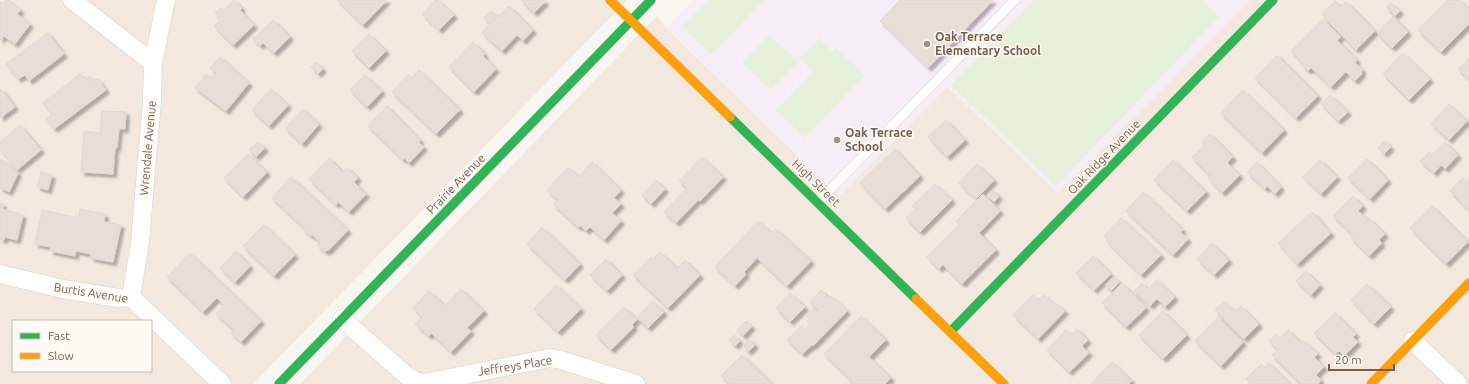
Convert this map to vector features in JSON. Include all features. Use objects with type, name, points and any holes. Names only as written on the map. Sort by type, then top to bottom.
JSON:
[{"type":"street","points":[[72,0],[153,64]]},
{"type":"street","name":"Wrendale Avenue","points":[[131,297],[140,242],[152,101],[153,64],[166,0]]},
{"type":"street","name":"High Street","points":[[610,0],[1004,384]]},
{"type":"street","name":"Prairie Avenue","points":[[279,384],[651,0]]},
{"type":"street","name":"Oak Ridge Avenue","points":[[951,332],[1274,0]]},
{"type":"street","name":"Burtis Avenue","points":[[0,274],[63,289],[118,298],[131,297],[222,384]]},
{"type":"street","points":[[1371,384],[1469,283]]},
{"type":"street","name":"Jeffreys Place","points":[[342,319],[407,376],[415,381],[424,383],[550,358],[561,360],[636,384]]},
{"type":"street","points":[[1413,341],[1458,384]]},
{"type":"lane","points":[[818,202],[1015,0]]},
{"type":"lane","points":[[1256,0],[1265,9]]},
{"type":"shaded area","points":[[0,0],[627,0],[253,384],[0,384]]},
{"type":"shaded area","name":"Oak Terrace School","points":[[694,0],[1250,0],[1059,193],[947,87],[839,196],[666,28]]},
{"type":"shaded area","points":[[1250,0],[1469,0],[1469,384],[300,384],[657,16],[666,28],[839,196],[947,86],[1058,193]]},
{"type":"green space","points":[[708,0],[764,0],[712,55],[682,26]]},
{"type":"green space","points":[[1034,0],[1202,0],[1219,17],[1056,186],[951,85]]},
{"type":"green space","points":[[769,35],[798,62],[771,90],[742,63]]},
{"type":"green space","points":[[819,38],[832,52],[836,48],[865,75],[805,138],[776,110],[813,72],[800,58]]},
{"type":"building","points":[[6,0],[21,10],[17,14],[30,24],[15,44],[4,36],[0,40],[0,1],[3,3]]},
{"type":"building","points":[[234,0],[242,8],[240,10],[254,25],[233,45],[214,26],[220,21],[217,18],[219,16],[215,13],[221,8],[223,11]]},
{"type":"building","points":[[337,0],[387,0],[363,25]]},
{"type":"building","points":[[435,0],[438,0],[454,15],[439,30],[422,14]]},
{"type":"building","points":[[521,0],[544,0],[545,2],[534,13]]},
{"type":"building","name":"Oak Terrace Elementary School","points":[[900,0],[993,0],[928,68],[880,21]]},
{"type":"building","points":[[1448,0],[1460,0],[1469,9],[1469,24],[1441,52],[1418,30]]},
{"type":"building","points":[[1335,1],[1340,7],[1346,2],[1375,31],[1356,50],[1326,20],[1327,19],[1322,14]]},
{"type":"building","points":[[1391,3],[1400,11],[1395,16],[1386,7]]},
{"type":"building","points":[[509,6],[533,30],[523,41],[517,35],[502,51],[482,33],[490,24],[484,18],[491,11],[498,17]]},
{"type":"building","points":[[1393,17],[1408,32],[1392,48],[1377,33]]},
{"type":"building","points":[[1323,19],[1341,37],[1337,40],[1357,60],[1355,63],[1363,70],[1361,72],[1362,74],[1355,81],[1346,72],[1331,87],[1311,68],[1308,71],[1291,51]]},
{"type":"building","points":[[273,20],[290,37],[274,53],[263,43],[260,46],[253,39]]},
{"type":"building","points":[[48,33],[64,54],[29,81],[25,75],[18,79],[6,64]]},
{"type":"building","points":[[369,34],[386,51],[369,68],[352,51]]},
{"type":"building","points":[[473,42],[485,54],[483,56],[496,69],[474,92],[449,67]]},
{"type":"building","points":[[1403,53],[1430,79],[1409,100],[1383,74]]},
{"type":"building","points":[[1277,55],[1318,96],[1296,118],[1255,78]]},
{"type":"building","points":[[220,57],[249,83],[226,111],[195,88],[205,75],[212,77],[216,73],[210,68]]},
{"type":"building","points":[[1469,58],[1469,80],[1458,69]]},
{"type":"building","points":[[316,62],[323,69],[318,74],[311,67]]},
{"type":"building","points":[[419,70],[460,110],[436,134],[392,92],[408,75],[412,78]]},
{"type":"building","points":[[80,74],[85,79],[90,76],[94,81],[98,79],[106,90],[54,129],[46,119],[52,115],[43,103]]},
{"type":"building","points":[[365,75],[382,91],[367,107],[350,90]]},
{"type":"building","points":[[1,89],[15,107],[0,118],[0,90]]},
{"type":"building","points":[[271,89],[288,105],[269,126],[252,110]]},
{"type":"building","points":[[1243,90],[1284,130],[1262,153],[1221,113]]},
{"type":"building","points":[[1330,95],[1348,112],[1338,121],[1321,104]]},
{"type":"building","points":[[1449,104],[1467,121],[1449,140],[1431,124]]},
{"type":"building","points":[[387,106],[420,140],[419,143],[424,147],[409,163],[404,158],[403,160],[368,126]]},
{"type":"building","points":[[303,109],[319,124],[302,144],[285,128]]},
{"type":"building","points":[[102,111],[126,112],[125,129],[119,129],[117,148],[115,148],[113,174],[81,172],[84,131],[100,133]]},
{"type":"building","points":[[946,120],[965,140],[947,157],[928,137]]},
{"type":"building","points":[[20,125],[41,150],[17,170],[0,149],[0,142]]},
{"type":"building","points":[[1210,134],[1233,157],[1227,163],[1240,175],[1222,193],[1208,178],[1210,175],[1192,157],[1205,145],[1202,142]]},
{"type":"building","points":[[1385,141],[1391,147],[1384,154],[1378,147]]},
{"type":"building","points":[[258,142],[265,148],[256,157],[249,150]]},
{"type":"building","points":[[1445,142],[1458,155],[1445,169],[1441,165],[1434,173],[1420,161],[1429,152],[1432,155]]},
{"type":"building","points":[[895,149],[920,176],[885,209],[860,183]]},
{"type":"building","points":[[248,154],[267,172],[243,197],[224,178]]},
{"type":"building","points":[[702,157],[723,177],[676,223],[664,212],[687,188],[679,181]]},
{"type":"building","points":[[329,158],[343,172],[347,167],[358,178],[354,182],[366,194],[349,212],[338,202],[336,205],[309,179]]},
{"type":"building","points":[[1,159],[18,173],[9,192],[0,188]]},
{"type":"building","points":[[1367,159],[1388,180],[1370,199],[1348,178]]},
{"type":"building","points":[[1173,160],[1206,192],[1187,211],[1154,180]]},
{"type":"building","points":[[1320,160],[1337,177],[1321,194],[1303,177]]},
{"type":"building","points":[[592,162],[621,190],[614,198],[621,204],[612,213],[621,221],[604,240],[590,227],[586,231],[580,226],[578,227],[554,205],[558,200],[547,190],[568,167],[579,177]]},
{"type":"building","points":[[1257,162],[1281,187],[1275,194],[1267,186],[1265,189],[1247,172]]},
{"type":"building","points":[[977,164],[994,180],[976,199],[959,183]]},
{"type":"building","points":[[41,172],[52,175],[48,190],[37,187]]},
{"type":"building","points":[[291,177],[348,230],[328,251],[327,250],[325,252],[317,245],[320,242],[302,228],[303,227],[272,198]]},
{"type":"building","points":[[1463,178],[1469,183],[1469,210],[1450,191]]},
{"type":"building","points":[[656,180],[665,189],[651,204],[642,195]]},
{"type":"building","points":[[935,184],[952,200],[920,232],[906,218],[915,209],[912,206]]},
{"type":"building","points":[[993,190],[999,196],[994,202],[987,195]]},
{"type":"building","points":[[1143,192],[1183,230],[1180,232],[1188,239],[1173,255],[1126,211]]},
{"type":"building","points":[[983,194],[1000,211],[979,233],[996,250],[962,284],[943,265],[939,269],[927,257],[959,225],[956,221]]},
{"type":"building","points":[[1353,196],[1363,206],[1358,211],[1369,221],[1370,219],[1385,234],[1379,240],[1382,243],[1369,256],[1351,238],[1353,235],[1333,216]]},
{"type":"building","points":[[0,203],[3,204],[2,209],[23,215],[17,240],[5,237],[4,240],[0,239]]},
{"type":"building","points":[[1432,206],[1468,242],[1446,264],[1410,228]]},
{"type":"building","points":[[80,209],[105,214],[104,222],[121,225],[113,262],[91,258],[91,254],[76,251],[75,256],[50,251],[51,247],[35,244],[42,210],[79,218]]},
{"type":"building","points":[[1312,212],[1331,233],[1297,264],[1278,243]]},
{"type":"building","points":[[1121,218],[1161,255],[1141,275],[1108,243],[1109,241],[1104,236]]},
{"type":"building","points":[[758,221],[772,233],[776,229],[811,261],[787,286],[757,258],[744,272],[746,274],[735,286],[715,267]]},
{"type":"building","points":[[264,225],[295,255],[274,276],[243,246]]},
{"type":"building","points":[[542,227],[580,264],[565,280],[527,244]]},
{"type":"building","points":[[1212,243],[1229,260],[1214,275],[1197,259]]},
{"type":"building","points":[[236,251],[250,266],[235,282],[220,268]]},
{"type":"building","points":[[660,252],[677,268],[685,260],[700,275],[668,308],[633,275],[651,257],[653,259]]},
{"type":"building","points":[[190,253],[261,321],[241,342],[231,333],[234,330],[216,314],[224,305],[217,298],[203,312],[167,277]]},
{"type":"building","points":[[1093,256],[1111,274],[1094,290],[1076,273]]},
{"type":"building","points":[[606,259],[622,275],[607,291],[590,275]]},
{"type":"building","points":[[1306,271],[1320,285],[1311,295],[1296,281]]},
{"type":"building","points":[[1114,277],[1119,282],[1111,291],[1105,285]]},
{"type":"building","points":[[1157,280],[1175,297],[1165,307],[1157,299],[1150,306],[1134,291],[1142,283],[1148,289]]},
{"type":"building","points":[[1122,283],[1146,308],[1126,327],[1102,303]]},
{"type":"building","points":[[1367,284],[1391,307],[1374,324],[1351,300]]},
{"type":"building","points":[[556,285],[581,309],[558,332],[534,309]]},
{"type":"building","points":[[461,289],[484,311],[467,328],[471,331],[451,352],[431,333],[429,336],[415,324],[422,317],[413,308],[429,291],[445,306]]},
{"type":"building","points":[[821,290],[829,298],[831,296],[847,311],[813,346],[812,345],[802,354],[787,340],[801,326],[805,329],[810,324],[807,321],[810,319],[807,316],[814,308],[817,311],[818,310],[810,302]]},
{"type":"building","points":[[790,293],[805,307],[790,322],[776,308]]},
{"type":"building","points":[[1033,295],[1039,300],[1044,295],[1065,311],[1038,339],[1013,315]]},
{"type":"building","points":[[652,301],[664,312],[648,328],[637,318]]},
{"type":"building","points":[[1224,302],[1235,312],[1241,306],[1259,324],[1244,339],[1215,310]]},
{"type":"building","points":[[624,307],[637,319],[632,325],[634,327],[611,350],[596,335]]},
{"type":"building","points":[[1163,311],[1187,335],[1163,359],[1139,335]]},
{"type":"building","points":[[1335,313],[1356,334],[1353,337],[1358,342],[1344,356],[1339,351],[1335,354],[1314,333]]},
{"type":"building","points":[[861,316],[886,340],[869,357],[891,378],[885,384],[850,384],[852,381],[824,354]]},
{"type":"building","points":[[1218,317],[1243,342],[1221,366],[1195,341]]},
{"type":"building","points":[[746,321],[752,326],[743,336],[737,330]]},
{"type":"building","points":[[1077,329],[1088,340],[1082,346],[1089,353],[1069,372],[1047,350],[1066,330],[1071,335]]},
{"type":"building","points":[[1288,330],[1301,343],[1303,340],[1318,354],[1314,357],[1324,367],[1316,375],[1321,380],[1318,384],[1301,384],[1272,355],[1278,350],[1269,341],[1276,335],[1280,338]]},
{"type":"building","points":[[734,335],[740,341],[735,346],[729,340]]},
{"type":"building","points":[[749,339],[755,345],[748,352],[743,346]]},
{"type":"building","points":[[742,355],[772,384],[729,384],[721,376]]},
{"type":"building","points":[[1112,362],[1132,381],[1129,384],[1091,384]]},
{"type":"building","points":[[1269,363],[1290,384],[1248,384],[1250,382],[1246,379],[1261,364],[1265,368]]},
{"type":"traffic: fast","points":[[279,384],[651,0]]},
{"type":"traffic: fast","points":[[951,331],[1273,0]]},
{"type":"traffic: fast","points":[[730,117],[916,299]]},
{"type":"traffic: slow","points":[[610,0],[730,117]]},
{"type":"traffic: slow","points":[[1371,384],[1469,283]]},
{"type":"traffic: slow","points":[[916,299],[1004,384]]},
{"type":"place","name":"Oak Terrace Elementary School","points":[[927,44]]},
{"type":"place","name":"Oak Terrace School","points":[[837,140]]}]
